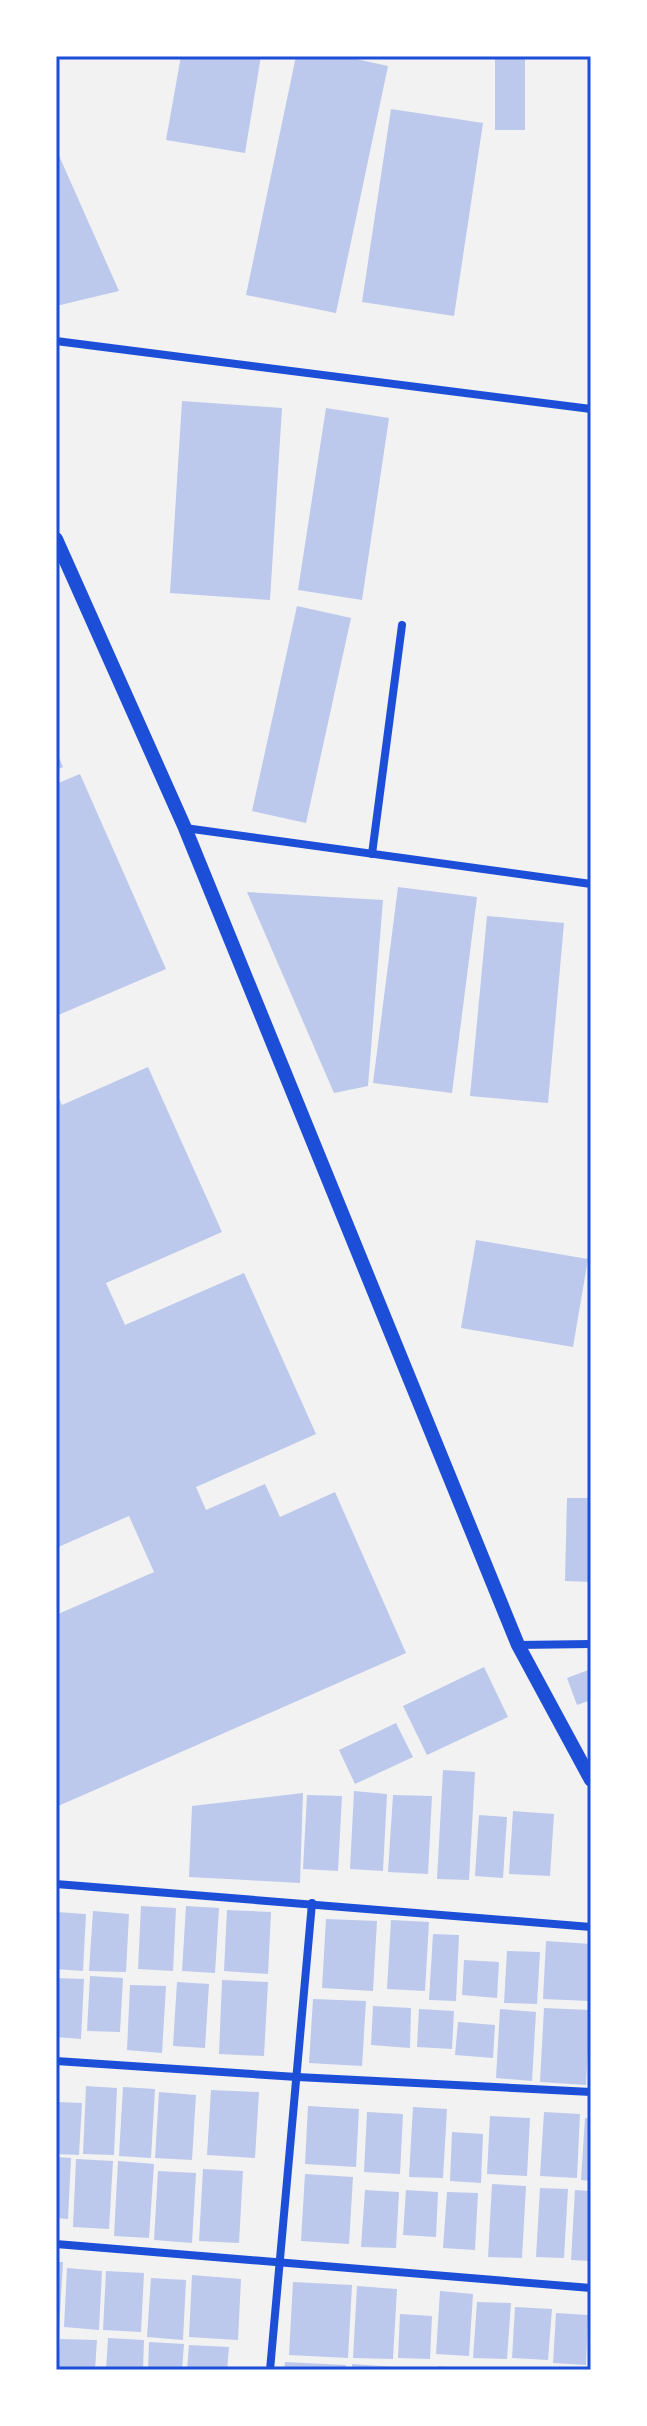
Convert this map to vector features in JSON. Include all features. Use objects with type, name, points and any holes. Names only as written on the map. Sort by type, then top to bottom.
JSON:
[{"type":"street","points":[[56,341],[591,409]]},
{"type":"street","points":[[56,539],[185,828],[518,1645],[591,1780]]},
{"type":"street","points":[[372,854],[402,625]]},
{"type":"street","points":[[185,828],[591,884]]},
{"type":"street","points":[[518,1645],[591,1644]]},
{"type":"street","points":[[56,1884],[591,1927]]},
{"type":"street","points":[[270,2370],[312,1903]]},
{"type":"street","points":[[56,2061],[591,2092]]},
{"type":"street","points":[[56,2244],[591,2288]]},
{"type":"building","points":[[181,56],[261,56],[245,153],[166,140]]},
{"type":"building","points":[[296,56],[342,56],[388,66],[336,313],[246,295]]},
{"type":"building","points":[[495,56],[525,56],[525,130],[495,130]]},
{"type":"building","points":[[391,109],[483,123],[454,316],[362,302]]},
{"type":"building","points":[[56,149],[119,291],[56,306]]},
{"type":"building","points":[[182,401],[282,408],[270,600],[170,593]]},
{"type":"building","points":[[326,408],[389,418],[362,600],[298,590]]},
{"type":"building","points":[[297,606],[351,618],[306,823],[252,811]]},
{"type":"building","points":[[56,751],[63,767],[56,770]]},
{"type":"building","points":[[80,774],[166,969],[56,1016],[56,784]]},
{"type":"building","points":[[398,887],[477,897],[452,1093],[373,1083]]},
{"type":"building","points":[[247,892],[383,900],[368,1086],[334,1093]]},
{"type":"building","points":[[487,916],[564,923],[548,1103],[470,1096]]},
{"type":"building","points":[[148,1067],[222,1232],[106,1283],[125,1325],[244,1273],[316,1434],[196,1487],[206,1510],[265,1484],[280,1517],[335,1492],[406,1653],[56,1807],[56,1615],[154,1572],[129,1516],[56,1548],[56,1092],[62,1105]]},
{"type":"building","points":[[476,1240],[588,1259],[573,1347],[461,1328]]},
{"type":"building","points":[[567,1498],[591,1498],[591,1582],[565,1581]]},
{"type":"building","points":[[484,1667],[508,1717],[427,1755],[403,1706]]},
{"type":"building","points":[[591,1669],[591,1700],[577,1705],[567,1678]]},
{"type":"building","points":[[396,1723],[413,1757],[355,1784],[339,1750]]},
{"type":"building","points":[[443,1770],[475,1772],[469,1880],[437,1879]]},
{"type":"building","points":[[354,1791],[387,1794],[383,1871],[350,1869]]},
{"type":"building","points":[[303,1793],[300,1883],[189,1877],[192,1806]]},
{"type":"building","points":[[307,1795],[342,1796],[338,1871],[303,1869]]},
{"type":"building","points":[[393,1795],[432,1796],[428,1874],[388,1872]]},
{"type":"building","points":[[513,1811],[554,1814],[550,1876],[509,1874]]},
{"type":"building","points":[[479,1815],[507,1817],[503,1878],[475,1876]]},
{"type":"building","points":[[141,1906],[176,1908],[173,1971],[138,1969]]},
{"type":"building","points":[[186,1906],[219,1908],[215,1973],[182,1971]]},
{"type":"building","points":[[227,1910],[271,1912],[268,1974],[224,1971]]},
{"type":"building","points":[[93,1911],[129,1914],[126,1972],[89,1971]]},
{"type":"building","points":[[56,1912],[86,1914],[83,1971],[56,1969]]},
{"type":"building","points":[[326,1919],[377,1921],[373,1991],[322,1988]]},
{"type":"building","points":[[391,1920],[429,1922],[425,1991],[387,1989]]},
{"type":"building","points":[[433,1934],[459,1935],[456,2001],[429,2000]]},
{"type":"building","points":[[546,1941],[591,1944],[589,2001],[543,1999]]},
{"type":"building","points":[[507,1951],[540,1952],[537,2004],[504,2003]]},
{"type":"building","points":[[464,1960],[499,1962],[497,1998],[462,1995]]},
{"type":"building","points":[[90,1976],[123,1978],[120,2032],[87,2031]]},
{"type":"building","points":[[56,1978],[84,1979],[81,2039],[56,2037]]},
{"type":"building","points":[[222,1980],[268,1982],[264,2056],[219,2054]]},
{"type":"building","points":[[177,1982],[209,1984],[205,2048],[173,2046]]},
{"type":"building","points":[[130,1985],[166,1986],[162,2053],[127,2050]]},
{"type":"building","points":[[313,1999],[366,2001],[362,2066],[309,2063]]},
{"type":"building","points":[[373,2006],[411,2008],[410,2048],[371,2045]]},
{"type":"building","points":[[544,2008],[590,2010],[586,2085],[540,2082]]},
{"type":"building","points":[[419,2009],[454,2011],[452,2049],[417,2047]]},
{"type":"building","points":[[500,2009],[536,2012],[532,2081],[496,2078]]},
{"type":"building","points":[[458,2022],[495,2025],[493,2058],[455,2055]]},
{"type":"building","points":[[86,2086],[117,2088],[114,2155],[83,2154]]},
{"type":"building","points":[[123,2087],[155,2089],[151,2158],[119,2156]]},
{"type":"building","points":[[211,2090],[259,2092],[255,2158],[207,2155]]},
{"type":"building","points":[[159,2092],[196,2095],[192,2160],[155,2158]]},
{"type":"building","points":[[56,2102],[82,2103],[79,2155],[56,2154]]},
{"type":"building","points":[[308,2106],[359,2109],[356,2167],[305,2164]]},
{"type":"building","points":[[413,2107],[447,2109],[443,2178],[409,2177]]},
{"type":"building","points":[[367,2112],[403,2114],[400,2174],[364,2172]]},
{"type":"building","points":[[544,2112],[580,2114],[577,2178],[540,2176]]},
{"type":"building","points":[[490,2116],[530,2118],[527,2176],[487,2174]]},
{"type":"building","points":[[585,2118],[591,2119],[591,2181],[581,2180]]},
{"type":"building","points":[[452,2132],[483,2134],[481,2183],[450,2181]]},
{"type":"building","points":[[56,2157],[71,2158],[68,2219],[56,2218]]},
{"type":"building","points":[[76,2159],[113,2161],[109,2229],[73,2227]]},
{"type":"building","points":[[118,2161],[154,2164],[149,2238],[114,2236]]},
{"type":"building","points":[[203,2169],[243,2171],[239,2243],[199,2241]]},
{"type":"building","points":[[158,2171],[196,2173],[192,2243],[154,2240]]},
{"type":"building","points":[[305,2174],[353,2177],[349,2244],[301,2241]]},
{"type":"building","points":[[492,2184],[526,2186],[522,2258],[488,2257]]},
{"type":"building","points":[[540,2188],[568,2189],[564,2258],[536,2257]]},
{"type":"building","points":[[365,2190],[399,2192],[396,2248],[361,2247]]},
{"type":"building","points":[[406,2190],[438,2192],[436,2237],[403,2235]]},
{"type":"building","points":[[575,2190],[591,2191],[591,2261],[571,2260]]},
{"type":"building","points":[[447,2192],[478,2193],[475,2250],[443,2248]]},
{"type":"building","points":[[56,2262],[63,2262],[59,2331],[56,2331]]},
{"type":"building","points":[[67,2268],[102,2271],[99,2330],[64,2327]]},
{"type":"building","points":[[106,2271],[144,2273],[141,2332],[103,2330]]},
{"type":"building","points":[[192,2275],[241,2279],[238,2340],[189,2337]]},
{"type":"building","points":[[151,2278],[186,2280],[183,2340],[147,2337]]},
{"type":"building","points":[[293,2282],[352,2285],[348,2358],[289,2355]]},
{"type":"building","points":[[357,2286],[397,2289],[393,2359],[353,2358]]},
{"type":"building","points":[[440,2291],[473,2294],[469,2356],[436,2354]]},
{"type":"building","points":[[477,2302],[511,2303],[507,2359],[473,2358]]},
{"type":"building","points":[[515,2307],[552,2309],[548,2360],[512,2358]]},
{"type":"building","points":[[556,2313],[588,2315],[586,2365],[553,2363]]},
{"type":"building","points":[[400,2314],[432,2316],[430,2359],[398,2358]]},
{"type":"building","points":[[108,2338],[144,2340],[143,2370],[106,2370]]},
{"type":"building","points":[[60,2339],[97,2340],[95,2370],[58,2370]]},
{"type":"building","points":[[149,2342],[184,2344],[182,2370],[148,2370]]},
{"type":"building","points":[[189,2345],[229,2347],[227,2370],[187,2370]]},
{"type":"building","points":[[285,2362],[346,2365],[345,2370],[284,2370]]},
{"type":"building","points":[[352,2364],[395,2367],[394,2370],[352,2370]]},
{"type":"building","points":[[438,2366],[464,2368],[464,2370],[438,2370]]}]
